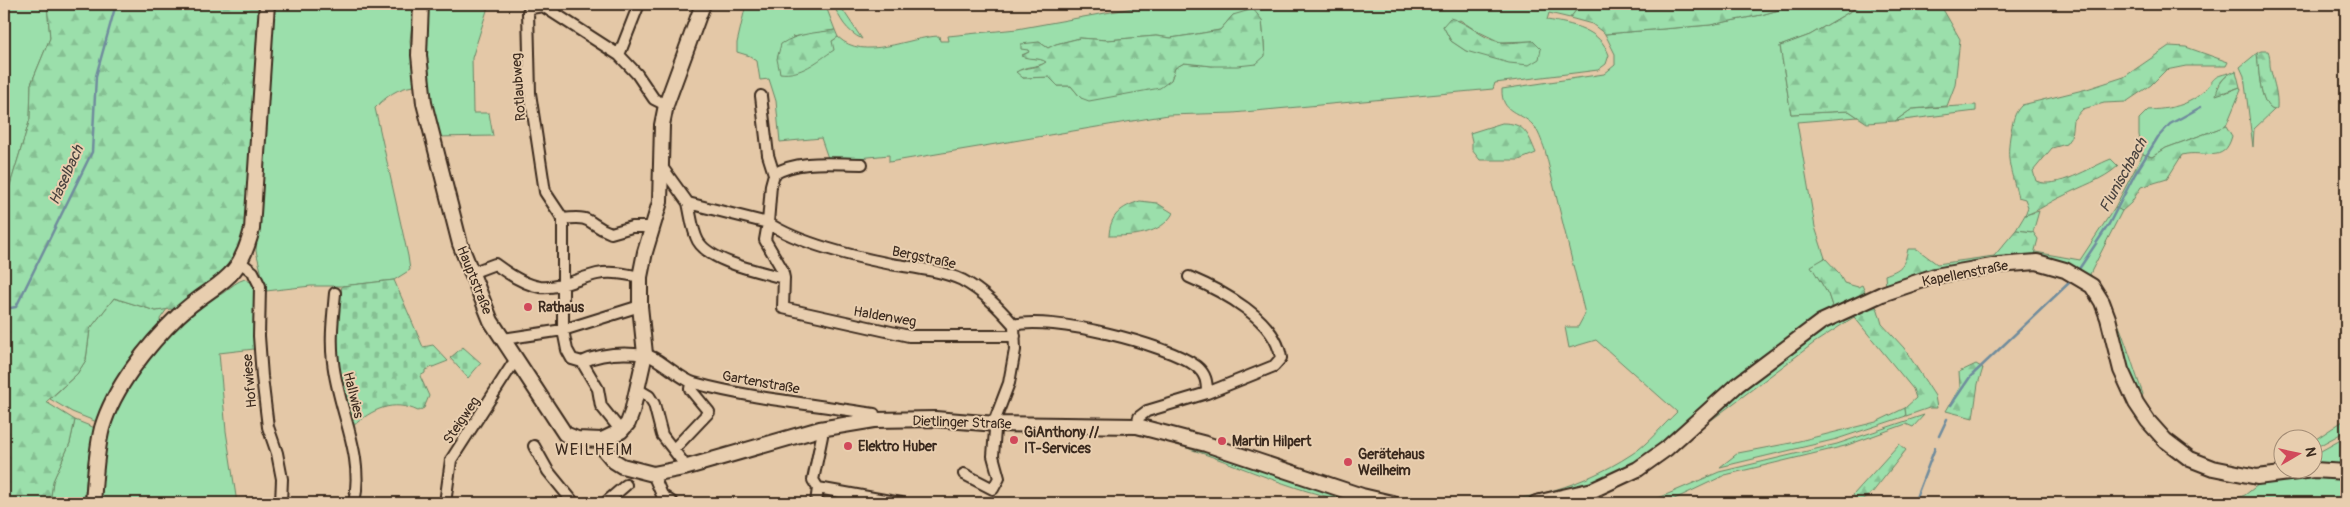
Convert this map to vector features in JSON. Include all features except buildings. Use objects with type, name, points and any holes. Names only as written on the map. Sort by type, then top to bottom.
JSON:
[{"type":"street","points":[[93,503],[97,454],[103,427],[118,392],[141,358],[178,316],[225,282],[240,262],[252,229],[267,4]]},
{"type":"street","name":"Hauptstraße","points":[[421,4],[418,47],[424,103],[460,244],[484,306],[503,339],[565,434],[578,439],[602,440],[621,431]]},
{"type":"street","points":[[619,54],[639,4]]},
{"type":"street","points":[[582,362],[598,389],[601,406],[621,431],[628,423],[645,354],[640,306],[640,277],[660,202],[662,125],[666,105],[704,4]]},
{"type":"street","name":"Rotlaubweg","points":[[563,219],[545,192],[536,139],[530,93],[528,12],[531,8],[543,6],[619,54],[637,74],[654,99],[666,105]]},
{"type":"street","points":[[662,167],[688,203],[695,233],[702,247],[740,266],[784,278],[782,269],[765,240],[774,174],[768,155],[762,96]]},
{"type":"street","points":[[774,174],[784,168],[801,165],[862,164]]},
{"type":"street","name":"Bergstraße","points":[[688,203],[768,224],[782,233],[822,246],[881,262],[944,273],[973,287],[995,304],[1014,330]]},
{"type":"street","points":[[645,354],[598,355],[582,362],[572,359],[567,350],[563,330],[563,219],[587,218],[611,233],[632,227],[652,227]]},
{"type":"street","name":"Hofwiese","points":[[240,262],[253,272],[260,286],[259,336],[262,376],[268,427],[282,479],[281,503]]},
{"type":"street","name":"Kapellenstraße","points":[[1536,503],[1593,490],[1638,468],[1666,450],[1737,385],[1821,322],[1882,294],[1935,276],[1998,265],[2037,262],[2065,270],[2092,286],[2102,302],[2121,370],[2136,403],[2148,421],[2165,440],[2190,459],[2213,468],[2257,477],[2314,470],[2346,472]]},
{"type":"street","points":[[471,273],[496,264],[528,283],[541,287],[564,285],[597,274],[619,273],[640,277]]},
{"type":"street","points":[[1137,426],[1139,418],[1147,411],[1206,394],[1274,366],[1281,358],[1279,345],[1259,320],[1213,287],[1189,277]]},
{"type":"street","name":"Haldenweg","points":[[784,278],[783,308],[909,336],[1014,330],[1024,322],[1094,331],[1176,354],[1203,373],[1207,381],[1206,394]]},
{"type":"street","name":"Hallwies","points":[[335,293],[331,329],[333,363],[352,439],[356,493],[354,503]]},
{"type":"street","points":[[503,339],[563,330],[640,306]]},
{"type":"street","points":[[964,474],[993,489],[999,478],[993,456],[996,417],[1009,382],[1015,350],[1014,330]]},
{"type":"street","name":"Gartenstraße","points":[[645,354],[650,355],[691,383],[760,398],[874,414],[874,420]]},
{"type":"street","name":"Steigweg","points":[[445,503],[451,460],[512,365],[518,360]]},
{"type":"street","points":[[674,449],[709,412],[690,390],[691,383]]},
{"type":"street","points":[[637,389],[649,396],[654,404],[662,435],[674,449],[684,468]]},
{"type":"street","name":"Dietlinger Straße","points":[[602,440],[604,448],[614,461],[622,466],[653,474],[684,468],[820,429],[874,420],[1137,426],[1206,444],[1362,496],[1392,503]]},
{"type":"street","points":[[816,503],[818,488],[813,480],[822,436],[820,429]]},
{"type":"street","points":[[534,446],[548,471],[574,503]]},
{"type":"street","points":[[653,474],[662,495],[673,503]]},
{"type":"street","points":[[605,503],[626,485]]},
{"type":"street","points":[[818,488],[902,503]]},
{"type":"green space","points":[[4,4],[47,4],[50,38],[31,84],[30,119],[4,205]]},
{"type":"green space","points":[[47,4],[261,4],[250,134],[247,229],[244,242],[221,280],[176,312],[171,309],[156,311],[114,298],[90,329],[86,360],[77,374],[46,402],[75,420],[70,443],[53,481],[50,503],[4,503],[4,205],[30,119],[31,84],[50,38]]},
{"type":"green space","points":[[271,4],[414,4],[410,41],[414,86],[393,93],[375,108],[410,270],[394,280],[342,286],[311,286],[266,291],[256,251]]},
{"type":"green space","points":[[425,4],[489,4],[472,58],[473,113],[489,113],[493,136],[436,137],[426,85]]},
{"type":"green space","points":[[746,4],[825,4],[835,30],[792,37],[832,41],[838,37],[860,48],[873,48],[927,37],[939,36],[940,41],[949,41],[948,36],[1017,29],[1133,8],[1211,8],[1241,4],[1581,4],[1570,18],[1549,13],[1547,20],[1584,29],[1599,39],[1609,55],[1606,64],[1598,70],[1495,83],[1493,89],[1233,113],[1168,115],[889,162],[889,155],[829,161],[821,138],[780,142],[776,101],[769,79],[760,80],[757,61],[750,56],[737,52],[737,43]],"holes":[[[1233,15],[1262,20],[1265,55],[1212,66],[1184,63],[1175,68],[1171,80],[1081,98],[1071,86],[1058,86],[1049,77],[1023,78],[1017,72],[1024,68],[1047,62],[1022,55],[1029,52],[1028,50],[1039,42],[1048,48],[1080,38],[1107,40],[1156,36],[1171,38],[1220,30]],[[1460,20],[1475,30],[1500,42],[1533,41],[1466,51],[1451,41],[1443,26]]]},
{"type":"green space","points":[[833,4],[839,4],[862,39],[844,24]]},
{"type":"green space","points":[[1581,4],[1800,4],[1761,15],[1710,25],[1605,34],[1592,24],[1570,18]]},
{"type":"green space","points":[[1800,4],[1863,4],[1810,35],[1780,46],[1791,114],[1849,111],[1858,117],[1797,122],[1815,227],[1825,258],[1812,267],[1828,294],[1833,309],[1822,313],[1733,383],[1633,467],[1588,486],[1545,498],[1511,503],[1476,503],[1516,499],[1540,494],[1588,478],[1638,450],[1677,412],[1596,340],[1569,348],[1565,327],[1578,327],[1585,314],[1545,150],[1533,125],[1508,108],[1502,89],[1604,74],[1615,65],[1615,54],[1605,34],[1710,25],[1761,15]]},
{"type":"green space","points":[[1863,4],[1940,4],[1960,39],[1955,85],[1947,106],[1912,109],[1895,121],[1867,123],[1849,111],[1791,114],[1780,46],[1810,35]]},
{"type":"green space","points":[[1253,9],[1262,20],[1265,56],[1256,64],[1212,66],[1184,63],[1175,68],[1171,80],[1160,88],[1089,101],[1081,98],[1071,86],[1058,86],[1049,77],[1023,78],[1016,72],[1039,66],[1046,62],[1021,56],[1029,52],[1028,50],[1021,49],[1021,44],[1039,42],[1048,48],[1080,38],[1107,40],[1156,36],[1171,38],[1220,30],[1233,15]]},
{"type":"green space","points":[[1450,18],[1500,42],[1533,41],[1541,49],[1539,59],[1529,65],[1509,63],[1466,51],[1451,41],[1443,26]]},
{"type":"green space","points":[[835,30],[838,37],[832,41],[834,50],[802,70],[780,73],[777,59],[781,44],[801,36]]},
{"type":"green space","points":[[2169,46],[2186,47],[2228,62],[2226,66],[2186,66],[2166,70],[2151,85],[2126,102],[2104,103],[2083,109],[2073,120],[2071,137],[2066,144],[2052,148],[2033,171],[2036,181],[2044,183],[2063,180],[2111,159],[2118,166],[2099,179],[2025,215],[2028,207],[2025,199],[2018,197],[2009,155],[2010,137],[2015,115],[2022,105],[2087,89],[2124,77]]},
{"type":"green space","points":[[2268,51],[2269,54],[2270,68],[2277,98],[2277,108],[2274,110],[2265,101],[2261,85],[2257,53]]},
{"type":"green space","points":[[2257,53],[2259,76],[2265,101],[2274,110],[2254,129],[2253,147],[2244,76],[2240,67]]},
{"type":"green space","points":[[2236,71],[2240,87],[2216,95],[2218,87],[2223,80],[2229,74]]},
{"type":"green space","points":[[2229,73],[2217,86],[2225,93],[2240,87],[2241,90],[2226,126],[2166,148],[2152,157],[2143,154],[2139,135],[2139,119],[2148,110],[2164,109],[2192,100],[2205,90],[2216,77]]},
{"type":"green space","points":[[1976,105],[1976,111],[1895,121],[1912,109]]},
{"type":"green space","points":[[1502,123],[1521,127],[1531,140],[1536,153],[1519,160],[1480,160],[1472,150],[1470,133]]},
{"type":"green space","points":[[2226,126],[2232,136],[2224,151],[2218,154],[2182,155],[2167,179],[2141,187],[2131,203],[2122,211],[2115,207],[2143,154],[2152,157],[2166,148]]},
{"type":"green space","points":[[1140,201],[1157,203],[1173,213],[1168,220],[1154,230],[1136,235],[1109,236],[1114,217],[1122,209]]},
{"type":"green space","points":[[2115,207],[2122,211],[2090,274],[2100,287],[2115,316],[2143,394],[2139,403],[2101,293],[2033,258],[2035,252],[2080,260]]},
{"type":"green space","points":[[2039,211],[2033,232],[2016,230],[2025,215]]},
{"type":"green space","points":[[2016,230],[2033,232],[2038,239],[2033,258],[1886,287],[1885,275],[1901,266],[1908,249],[1917,249],[1937,264],[1994,256]]},
{"type":"green space","points":[[1825,258],[1838,272],[1844,283],[1858,287],[1862,285],[1866,294],[1833,309],[1828,294],[1811,266]]},
{"type":"green space","points":[[245,279],[254,284],[257,294],[254,349],[219,353],[226,431],[237,503],[97,503],[107,427],[124,388],[135,371],[161,341],[206,298],[218,296],[239,281]]},
{"type":"green space","points":[[394,280],[423,347],[433,345],[448,361],[425,370],[425,373],[420,376],[429,396],[424,408],[418,411],[400,406],[383,408],[367,415],[352,427],[337,366],[335,340],[342,286]]},
{"type":"green space","points":[[114,298],[156,311],[167,309],[160,319],[161,326],[97,422],[72,412],[50,399],[77,374],[86,360],[90,329]]},
{"type":"green space","points":[[1873,302],[1878,310],[1882,324],[1904,348],[1935,396],[1937,408],[1929,408],[1906,416],[1905,408],[1916,398],[1913,389],[1850,312]]},
{"type":"green space","points":[[1850,312],[1854,317],[1814,343],[1666,454],[1737,392],[1824,324]]},
{"type":"green space","points":[[463,347],[481,363],[468,378],[450,358]]},
{"type":"green space","points":[[1976,364],[1983,368],[1978,384],[1973,418],[1946,411],[1960,387],[1959,372]]},
{"type":"green space","points":[[1905,408],[1906,416],[1837,439],[1720,467],[1738,453],[1791,443],[1876,422]]},
{"type":"green space","points":[[1924,415],[1913,427],[1906,424],[1845,446],[1725,475],[1666,503],[1638,503],[1661,497],[1719,472],[1837,444]]},
{"type":"green space","points":[[2346,419],[2346,431],[2322,444],[2322,435]]},
{"type":"green space","points":[[75,420],[95,428],[89,455],[84,503],[50,503],[53,481],[70,443]]},
{"type":"green space","points":[[1115,428],[1165,438],[1289,480],[1370,503],[1346,501],[1307,491],[1187,448],[1138,435],[1114,431]]},
{"type":"green space","points":[[2346,437],[2346,469],[2322,468],[2322,450]]},
{"type":"green space","points":[[1899,444],[1906,450],[1872,493],[1858,503],[1853,495]]},
{"type":"green space","points":[[2346,475],[2346,503],[2226,503],[2245,495],[2263,481],[2322,480],[2322,477]]},
{"type":"green space","points":[[1411,496],[1441,503],[1413,503],[1410,502]]},
{"type":"green space","points":[[1441,503],[1476,503],[1466,504]]},
{"type":"waterway","name":"Haselbach","points":[[4,309],[16,307],[92,152],[96,76],[116,4]]},
{"type":"waterway","name":"Flunischbach","points":[[2079,269],[2109,224],[2135,174],[2158,137],[2170,124],[2201,107]]},
{"type":"waterway","name":"Flunischbach","points":[[1951,405],[1970,377],[2071,281]]},
{"type":"waterway","name":"Flunischbach","points":[[1939,436],[1947,419]]},
{"type":"waterway","name":"Flunischbach","points":[[1914,503],[1935,448]]},
{"type":"place","name":"Rathaus","points":[[528,307]]},
{"type":"place","name":"GiAnthony // IT-Services","points":[[1014,440]]},
{"type":"place","name":"Martin Hilpert","points":[[1222,441]]},
{"type":"place","name":"Elektro Huber","points":[[848,446]]},
{"type":"place","name":"Gerätehaus Weilheim","points":[[1348,462]]},
{"type":"district","name":"WEILHEIM","points":[[594,449]]}]
